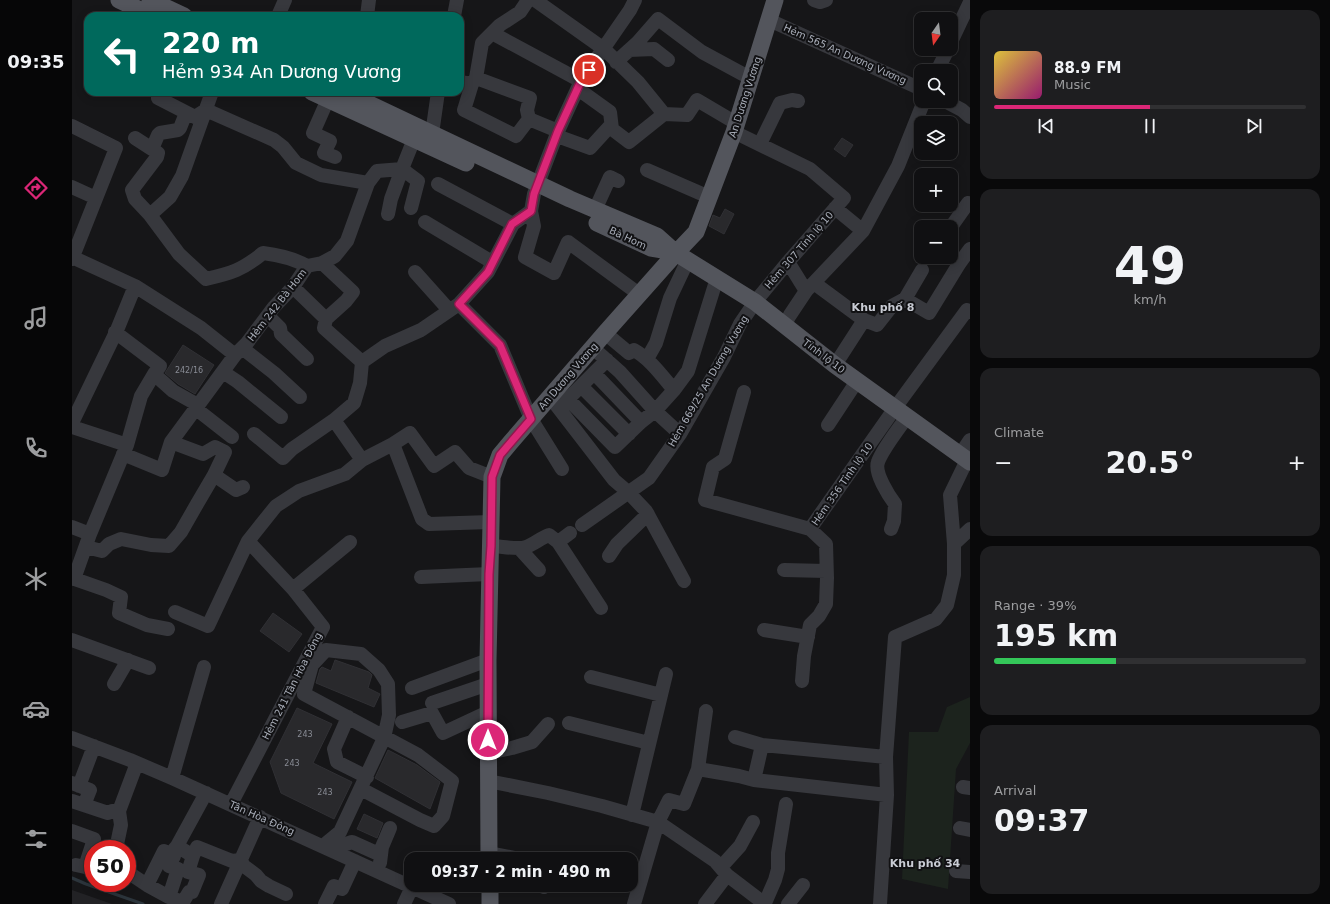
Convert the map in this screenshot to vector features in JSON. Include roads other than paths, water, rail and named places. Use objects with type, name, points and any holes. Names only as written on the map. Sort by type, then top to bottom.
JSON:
[{"type":"main road","points":[[119,0],[133,12]]},
{"type":"main road","points":[[150,0],[176,12]]},
{"type":"main road","name":"An Dương Vương","points":[[489,852],[488,660],[492,477],[500,455],[531,419],[559,401],[593,348],[605,333],[639,294],[682,256],[696,232],[735,128],[775,0]]},
{"type":"main road","name":"Bà Hom","points":[[320,96],[414,139],[536,189],[595,210],[657,236],[682,256]]},
{"type":"main road","name":"Bà Hom","points":[[352,96],[432,134],[651,248],[682,256]]},
{"type":"main road","name":"Tỉnh lộ 10","points":[[682,256],[755,302],[835,365],[966,459]]},
{"type":"main road","points":[[490,892],[490,904]]},
{"type":"street","points":[[368,12],[369,0]]},
{"type":"street","points":[[455,12],[457,0]]},
{"type":"street","points":[[528,0],[520,12],[500,25],[482,43],[469,81],[464,110],[516,136],[529,119]]},
{"type":"street","points":[[535,0],[604,49],[638,82],[664,114]]},
{"type":"street","points":[[635,0],[580,85],[558,133],[536,189],[531,211],[534,226],[525,258],[554,273],[568,242],[639,294]]},
{"type":"street","points":[[814,0],[820,2],[826,0]]},
{"type":"street","points":[[958,27],[970,2]]},
{"type":"street","points":[[616,62],[658,18],[702,52],[750,78]]},
{"type":"street","name":"Hẻm 565 An Dương Vương","points":[[769,20],[914,86]]},
{"type":"street","points":[[492,33],[580,85],[610,112],[612,129],[629,142],[664,114],[687,115],[697,100],[760,144],[810,169],[863,231]]},
{"type":"street","points":[[629,50],[654,50],[668,60]]},
{"type":"street","points":[[469,81],[530,98],[526,110],[529,119],[590,148],[612,125]]},
{"type":"street","points":[[150,215],[170,197],[182,176],[211,96]]},
{"type":"street","points":[[432,134],[437,96]]},
{"type":"street","points":[[162,97],[186,113],[195,117],[206,110]]},
{"type":"street","points":[[328,100],[313,133],[330,141],[324,153],[335,157]]},
{"type":"street","points":[[760,144],[780,103],[792,100],[798,101]]},
{"type":"street","points":[[784,326],[810,287],[863,231],[898,166],[921,108]]},
{"type":"street","points":[[958,108],[970,117]]},
{"type":"street","points":[[206,110],[274,140],[283,147],[296,163],[321,175],[368,183]]},
{"type":"street","points":[[152,149],[160,133],[178,130],[180,128],[186,113]]},
{"type":"street","points":[[72,126],[116,148],[72,257],[135,286],[274,373],[300,397]]},
{"type":"street","points":[[135,138],[158,153],[157,157],[132,190],[135,199],[150,215],[179,254],[206,279],[230,274],[249,265],[263,253],[279,255],[307,266]]},
{"type":"street","points":[[388,214],[391,199],[414,139]]},
{"type":"street","points":[[402,169],[418,181],[411,208]]},
{"type":"street","name":"Hẻm 242 Bà Hom","points":[[170,442],[239,351],[293,287],[307,266],[322,263],[335,256],[347,241],[368,183],[378,171],[402,169]]},
{"type":"street","points":[[647,170],[709,197]]},
{"type":"street","points":[[595,210],[610,177],[618,181]]},
{"type":"street","points":[[438,184],[512,224]]},
{"type":"street","points":[[72,187],[96,198]]},
{"type":"street","name":"Hẻm 307 Tỉnh lộ 10","points":[[755,302],[840,203]]},
{"type":"street","points":[[956,220],[968,204]]},
{"type":"street","points":[[254,434],[283,458],[334,420],[354,403],[360,382],[362,362],[385,346],[420,330],[454,307],[488,272],[512,224],[531,211]]},
{"type":"street","points":[[425,222],[492,262]]},
{"type":"street","points":[[958,258],[970,249]]},
{"type":"street","points":[[647,359],[656,343],[682,256]]},
{"type":"street","points":[[788,262],[810,287],[864,320],[877,325],[892,306],[905,299],[922,270]]},
{"type":"street","points":[[322,263],[353,292],[346,301],[326,319],[324,328],[362,362]]},
{"type":"street","points":[[905,299],[929,314],[953,264]]},
{"type":"street","points":[[415,272],[500,345],[531,419],[562,469]]},
{"type":"street","points":[[559,401],[616,447],[674,390],[688,371],[716,278]]},
{"type":"street","points":[[72,423],[116,332],[135,286]]},
{"type":"street","points":[[293,287],[326,319]]},
{"type":"street","name":"Hẻm 669/25 An Dương Vương","points":[[558,542],[649,478],[680,434],[724,357],[740,324],[755,302]]},
{"type":"street","points":[[891,529],[894,521],[896,504],[887,494],[878,472],[877,462],[901,412],[967,310],[970,312]]},
{"type":"street","points":[[268,316],[280,328],[281,334],[307,360]]},
{"type":"street","points":[[835,365],[864,320]]},
{"type":"street","points":[[116,332],[160,366],[141,396],[126,449],[73,579],[106,590],[121,597],[119,613],[147,625],[168,629]]},
{"type":"street","points":[[605,333],[629,353],[634,350],[647,359],[674,390]]},
{"type":"street","points":[[593,348],[620,372],[655,410],[680,434]]},
{"type":"street","points":[[559,401],[582,386],[607,360]]},
{"type":"street","points":[[223,372],[282,417]]},
{"type":"street","points":[[594,373],[641,422]]},
{"type":"street","points":[[154,374],[173,391],[197,407],[232,437]]},
{"type":"street","points":[[828,425],[857,381]]},
{"type":"street","points":[[582,386],[629,434]]},
{"type":"street","name":"Hẻm 356 Tỉnh lộ 10","points":[[744,392],[725,459],[713,467],[705,500],[810,529],[901,412]]},
{"type":"street","points":[[559,401],[614,480],[646,511],[684,581]]},
{"type":"street","points":[[334,420],[362,460]]},
{"type":"street","points":[[72,427],[126,449],[162,470],[170,442],[203,454],[215,447],[225,452],[214,475],[181,532],[169,546],[151,545],[121,538],[109,544],[102,551],[72,527]]},
{"type":"street","points":[[175,612],[208,626],[248,541],[276,506],[299,491],[345,474],[362,460],[393,444],[410,433],[434,466],[455,452],[469,468],[492,477]]},
{"type":"street","points":[[880,904],[887,795],[886,757],[895,637],[936,619],[947,605],[954,575],[954,544],[950,495],[966,459],[970,440]]},
{"type":"street","points":[[393,444],[422,519],[429,524],[490,522]]},
{"type":"street","points":[[214,475],[236,490],[243,487]]},
{"type":"street","points":[[609,556],[617,544],[648,514]]},
{"type":"street","points":[[802,680],[804,656],[810,625],[819,616],[826,604],[826,544],[810,529]]},
{"type":"street","points":[[954,544],[970,529]]},
{"type":"street","points":[[491,546],[519,548],[527,547],[539,539],[549,535],[558,542],[602,608]]},
{"type":"street","name":"Hẻm 241 Tân Hòa Đông","points":[[231,804],[323,627],[293,590],[248,541]]},
{"type":"street","points":[[293,590],[350,542]]},
{"type":"street","points":[[519,548],[539,570]]},
{"type":"street","points":[[784,570],[826,571]]},
{"type":"street","points":[[421,577],[489,574]]},
{"type":"street","points":[[764,630],[808,637]]},
{"type":"street","points":[[72,640],[149,668]]},
{"type":"street","points":[[323,846],[340,832],[364,783],[384,738],[389,715],[388,684],[379,670],[361,654],[326,650],[312,665],[304,694],[348,717],[384,738],[418,755],[452,781],[443,816],[434,826],[420,820],[364,783],[337,762],[334,749],[348,717]]},
{"type":"street","points":[[114,684],[128,660]]},
{"type":"street","points":[[412,688],[488,660]]},
{"type":"street","points":[[172,778],[204,667]]},
{"type":"street","points":[[632,815],[666,674]]},
{"type":"street","points":[[591,677],[661,694]]},
{"type":"street","points":[[432,703],[488,684]]},
{"type":"street","points":[[634,904],[658,822],[669,800],[684,804],[698,770],[706,711]]},
{"type":"street","points":[[402,722],[432,713],[443,733],[488,712]]},
{"type":"street","points":[[569,723],[649,743]]},
{"type":"street","points":[[488,753],[532,742],[548,724]]},
{"type":"street","points":[[735,737],[762,745],[886,757]]},
{"type":"street","name":"Tân Hòa Đông","points":[[72,738],[172,778],[404,883]]},
{"type":"street","points":[[754,780],[762,745]]},
{"type":"street","points":[[94,746],[76,785],[90,790],[78,803],[108,814],[112,811],[119,811]]},
{"type":"street","points":[[118,840],[121,825],[119,811],[137,763]]},
{"type":"street","points":[[698,770],[739,776],[754,780],[887,795]]},
{"type":"street","points":[[488,781],[548,793],[658,822],[715,861],[724,871],[765,904],[778,869],[778,853],[786,804]]},
{"type":"street","points":[[168,897],[178,869],[169,866],[174,856],[173,850],[206,794]]},
{"type":"street","points":[[221,904],[260,817]]},
{"type":"street","points":[[705,904],[754,822]]},
{"type":"street","points":[[378,871],[382,847],[390,828]]},
{"type":"street","points":[[72,831],[94,839],[85,867],[76,865]]},
{"type":"street","points":[[339,853],[343,845],[352,842],[381,855]]},
{"type":"street","points":[[136,877],[168,897],[183,902],[189,892],[192,892],[199,875],[188,872],[197,847],[232,861],[239,862],[256,874],[261,881],[286,894]]},
{"type":"street","points":[[147,884],[164,851],[173,850],[193,856]]},
{"type":"street","points":[[325,904],[334,886],[342,889],[355,860]]},
{"type":"street","points":[[788,904],[803,885]]},
{"type":"street","points":[[404,904],[410,892]]},
{"type":"street","name":"Tân Hòa Đông","points":[[422,892],[445,903]]},
{"type":"waterway","points":[[72,878],[143,904]]},
{"type":"district","name":"Khu phố 8","points":[[883,307]]},
{"type":"district","name":"Khu phố 34","points":[[925,863]]}]
